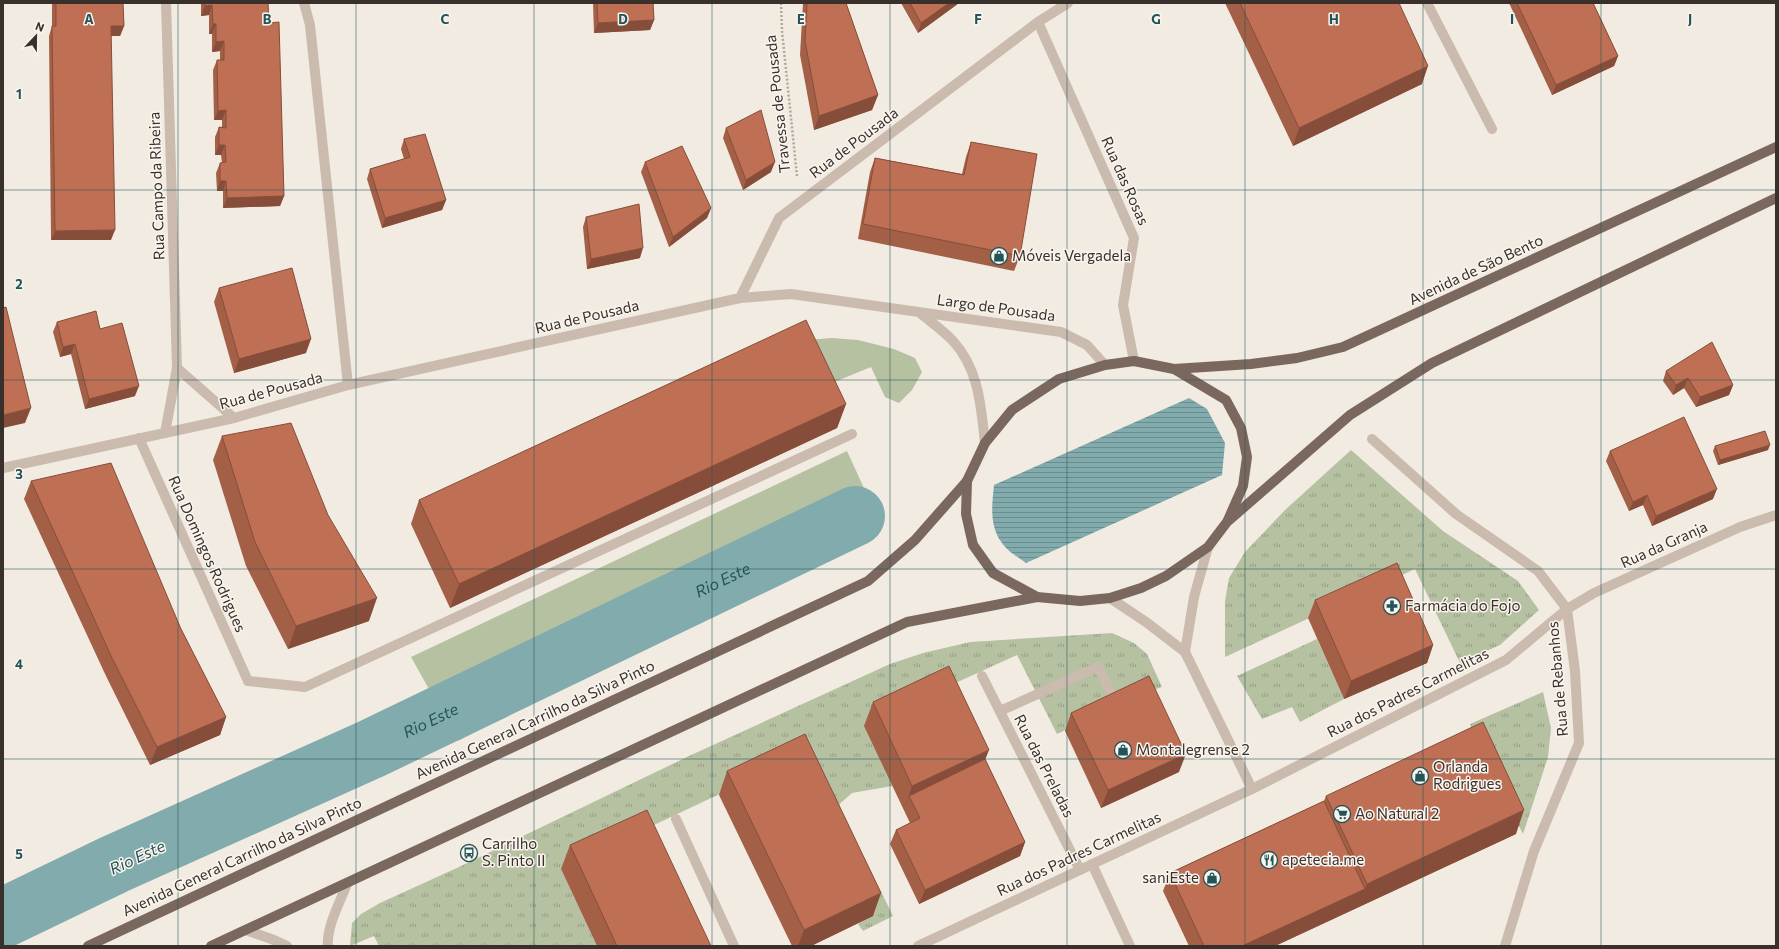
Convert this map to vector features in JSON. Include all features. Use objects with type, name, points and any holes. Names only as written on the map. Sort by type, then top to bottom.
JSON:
[{"type":"main road","name":"Avenida de São Bento","points":[[1776,147],[1343,347],[1297,358],[1274,361],[1174,369],[1134,361],[1105,365],[1059,379],[1012,410],[984,443],[967,482],[966,514],[973,545],[993,573],[1037,597],[1080,601],[1110,598],[1141,588],[1166,576],[1208,547],[1227,522],[1350,415],[1432,363],[1776,198]]},
{"type":"main road","name":"Avenida de São Bento","points":[[1174,369],[1226,400],[1241,428],[1247,457],[1243,486],[1227,522]]},
{"type":"main road","name":"Avenida General Carrilho da Silva Pinto","points":[[88,946],[868,581],[914,540],[967,482]]},
{"type":"main road","points":[[211,946],[907,622],[951,615],[1037,597]]},
{"type":"street","name":"Rua Campo da Ribeira","points":[[165,433],[178,368],[166,3]]},
{"type":"street","points":[[304,3],[310,25],[348,385]]},
{"type":"street","name":"Rua de Pousada","points":[[3,468],[234,418],[348,385],[740,298],[779,218],[1038,22],[1068,3]]},
{"type":"street","points":[[1427,3],[1492,129]]},
{"type":"street","name":"Rua das Rosas","points":[[1038,22],[1134,238],[1123,305],[1134,361]]},
{"type":"street","name":"Largo de Pousada","points":[[740,298],[791,294],[1061,332],[1086,345],[1105,365]]},
{"type":"street","name":"Largo de Pousada","points":[[920,313],[954,341],[973,371],[981,408],[984,443]]},
{"type":"street","points":[[178,368],[234,418]]},
{"type":"street","name":"Rua Domingos Rodrigues","points":[[139,438],[248,681],[305,687],[852,434]]},
{"type":"street","name":"Rua de Rebanhos","points":[[1372,439],[1456,514],[1538,571],[1567,609],[1574,671],[1579,743],[1534,851],[1505,946]]},
{"type":"street","name":"Rua da Granja","points":[[1567,609],[1594,593],[1740,527],[1776,515]]},
{"type":"street","points":[[1185,652],[1194,597],[1208,547]]},
{"type":"street","points":[[1110,598],[1146,622],[1185,652],[1252,789]]},
{"type":"street","name":"Rua dos Padres Carmelitas","points":[[918,946],[1252,789],[1506,660],[1567,609]]},
{"type":"street","points":[[1000,711],[1098,667],[1118,706]]},
{"type":"street","name":"Rua das Preladas","points":[[982,676],[1080,870]]},
{"type":"street","points":[[676,819],[734,946]]},
{"type":"street","points":[[1092,864],[1130,946]]},
{"type":"street","points":[[328,946],[327,940],[347,884]]},
{"type":"street","points":[[246,930],[287,946]]},
{"type":"path","name":"Travessa de Pousada","points":[[781,3],[782,31],[800,202]]},
{"type":"green space","points":[[832,338],[858,340],[894,349],[915,358],[922,372],[912,390],[899,403],[885,397],[871,367],[827,385],[806,340]]},
{"type":"green space","points":[[1351,450],[1443,531],[1518,581],[1539,610],[1500,645],[1460,663],[1415,569],[1225,657],[1225,601],[1229,578],[1245,552],[1285,510]]},
{"type":"green space","points":[[847,451],[879,521],[458,741],[411,657]]},
{"type":"green space","points":[[1112,633],[1134,643],[1147,654],[1162,687],[1142,694],[1057,734],[1017,655],[940,690],[892,786],[852,793],[825,817],[796,758],[561,869],[597,946],[379,946],[374,936],[350,946],[352,923],[361,914],[380,903],[459,867],[689,756],[890,664],[923,653],[970,642]]},
{"type":"green space","points":[[1317,639],[1344,699],[1300,722],[1292,707],[1262,719],[1237,676]]},
{"type":"green space","points":[[1543,692],[1551,728],[1548,757],[1523,834],[1470,724]]},
{"type":"green space","points":[[864,857],[893,916],[863,931],[858,924],[872,916],[848,865]]},
{"type":"water","points":[[1189,398],[1207,409],[1225,443],[1222,475],[1026,563],[1004,546],[998,536],[993,522],[992,507],[994,485]]},
{"type":"building","points":[[56,3],[123,3],[124,26],[111,26],[115,230],[55,231],[52,26],[56,26]]},
{"type":"building","points":[[205,3],[268,3],[269,23],[279,22],[284,196],[227,198],[226,181],[220,181],[220,163],[226,162],[225,145],[219,145],[219,127],[226,128],[226,110],[218,111],[217,60],[224,60],[224,41],[216,42],[216,24],[213,24],[212,5],[205,6]]},
{"type":"building","points":[[597,3],[653,3],[654,20],[598,23]]},
{"type":"building","points":[[807,3],[846,3],[878,95],[819,116],[805,41]]},
{"type":"building","points":[[910,3],[949,3],[921,23]]},
{"type":"building","points":[[1240,3],[1399,3],[1428,66],[1299,128]]},
{"type":"building","points":[[1517,3],[1593,3],[1618,56],[1556,85]]},
{"type":"building","points":[[761,110],[775,162],[746,180],[726,128]]},
{"type":"building","points":[[425,134],[446,200],[385,218],[370,169],[410,157],[404,139]]},
{"type":"building","points":[[971,142],[1037,154],[1020,256],[863,224],[875,158],[964,175]]},
{"type":"building","points":[[682,146],[711,208],[673,237],[645,162]]},
{"type":"building","points":[[639,204],[643,248],[591,259],[586,217]]},
{"type":"building","points":[[292,268],[311,339],[239,359],[219,288]]},
{"type":"building","points":[[6,307],[31,408],[3,415],[3,308]]},
{"type":"building","points":[[96,311],[100,329],[122,323],[139,386],[89,399],[75,344],[63,347],[57,322]]},
{"type":"building","points":[[806,320],[846,404],[459,584],[419,500]]},
{"type":"building","points":[[1712,342],[1733,385],[1700,397],[1688,378],[1676,385],[1666,371]]},
{"type":"building","points":[[1684,417],[1717,489],[1656,516],[1647,495],[1633,502],[1610,451]]},
{"type":"building","points":[[291,423],[328,515],[377,598],[296,626],[255,542],[222,436]]},
{"type":"building","points":[[1765,431],[1770,445],[1720,460],[1715,446]]},
{"type":"building","points":[[111,463],[181,629],[226,717],[157,747],[112,658],[31,481]]},
{"type":"building","points":[[1397,563],[1433,645],[1351,681],[1315,600]]},
{"type":"building","points":[[949,666],[989,750],[912,786],[873,702]]},
{"type":"building","points":[[1149,676],[1186,754],[1108,790],[1071,713]]},
{"type":"building","points":[[1483,722],[1524,810],[1367,884],[1326,796]]},
{"type":"building","points":[[805,734],[881,893],[804,930],[727,771]]},
{"type":"building","points":[[985,759],[1025,842],[925,890],[896,830],[920,818],[909,796]]},
{"type":"building","points":[[1324,801],[1365,889],[1242,946],[1204,946],[1170,873]]},
{"type":"building","points":[[647,810],[711,946],[617,946],[570,845]]},
{"type":"waterway","name":"Rio Este","points":[[3,918],[115,864],[371,749],[855,516]]},
{"type":"place","name":"Móveis Vergadela","points":[[999,256]]},
{"type":"place","name":"Farmácia do Fojo","points":[[1392,606]]},
{"type":"place","name":"Montalegrense 2","points":[[1123,750]]},
{"type":"place","name":"Orlanda Rodrigues","points":[[1420,776]]},
{"type":"place","name":"Ao Natural 2","points":[[1342,814]]},
{"type":"place","name":"Carrilho S. Pinto II","points":[[469,853]]},
{"type":"place","name":"apetecia.me","points":[[1269,860]]},
{"type":"place","name":"saniEste","points":[[1212,878]]}]
